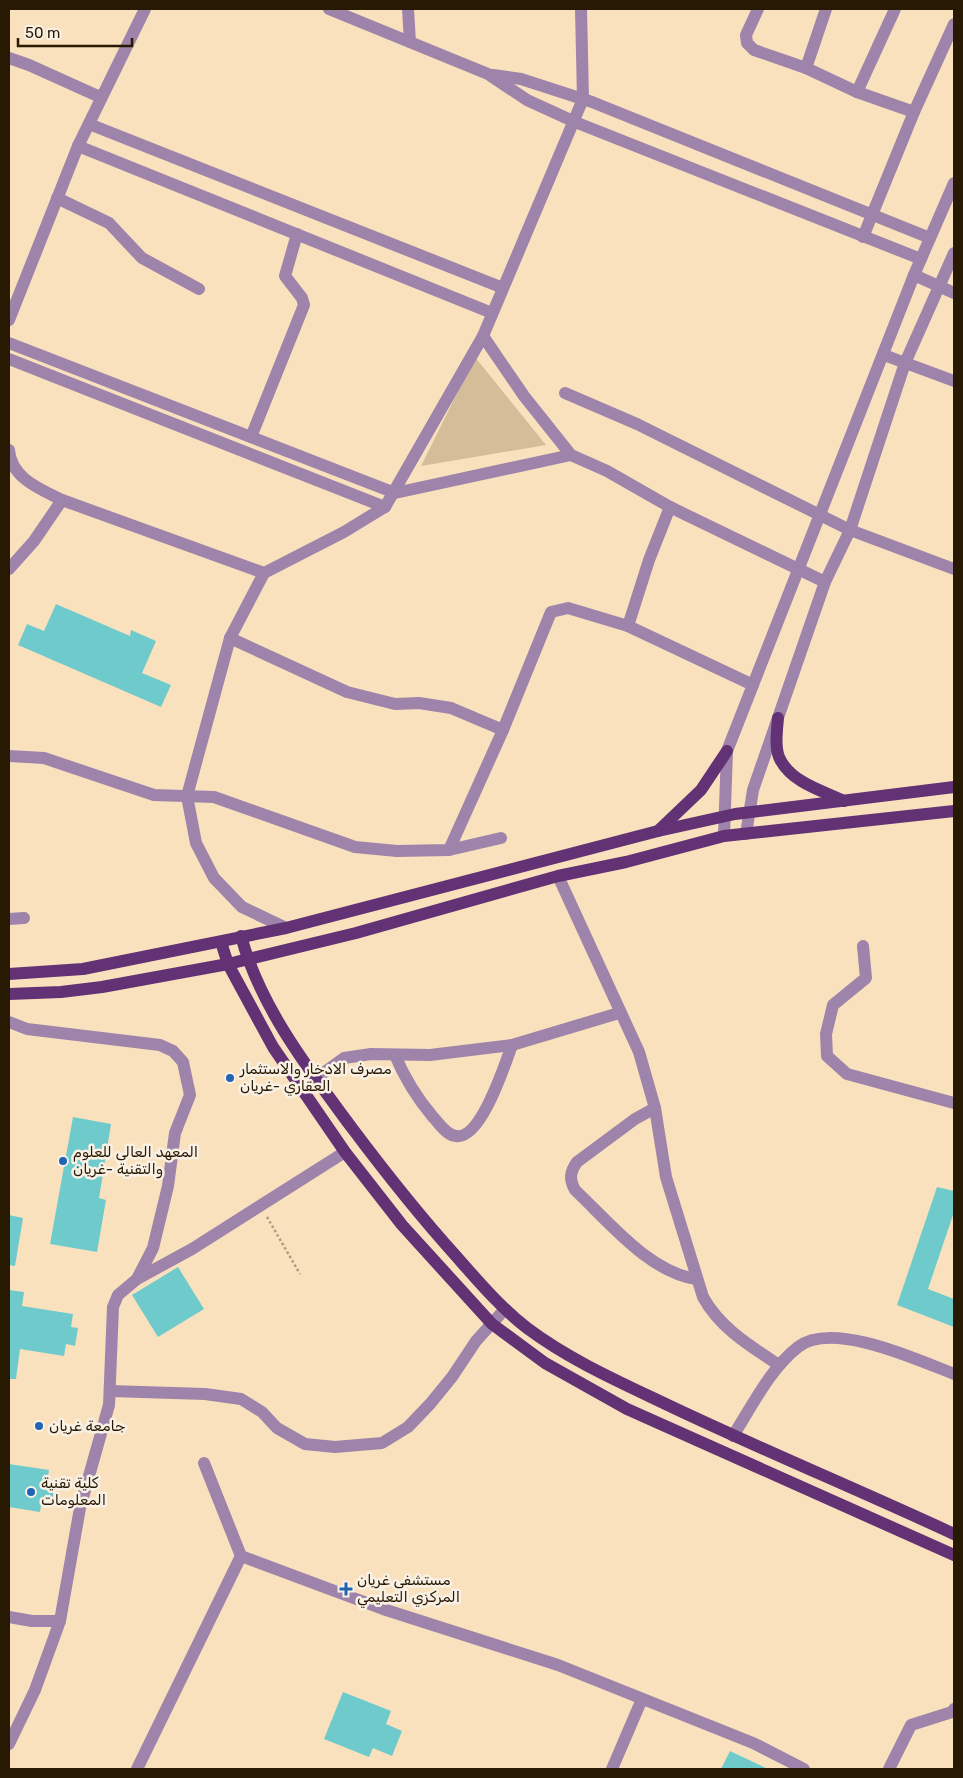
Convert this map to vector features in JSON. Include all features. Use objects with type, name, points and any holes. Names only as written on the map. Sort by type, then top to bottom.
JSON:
[{"type":"main road","points":[[778,718],[777,743],[780,761],[794,775],[808,785],[844,801]]},
{"type":"main road","points":[[658,831],[701,790],[727,750]]},
{"type":"main road","points":[[9,974],[83,969],[286,928],[658,831],[748,812],[954,787]]},
{"type":"main road","points":[[9,994],[102,988],[247,960],[356,933],[558,876],[626,862],[724,836],[954,811]]},
{"type":"main road","points":[[241,936],[247,960],[269,1004],[315,1079],[436,1234],[505,1309],[529,1328],[595,1370],[733,1436],[865,1492],[954,1534]]},
{"type":"main road","points":[[221,942],[228,964],[273,1047],[345,1152],[402,1225],[492,1324],[544,1363],[627,1409],[954,1555]]},
{"type":"main road","points":[[856,1511],[865,1492]]},
{"type":"street","points":[[9,320],[78,146],[145,9]]},
{"type":"street","points":[[329,9],[488,74],[527,100],[575,122],[921,259]]},
{"type":"street","points":[[408,9],[410,42]]},
{"type":"street","points":[[286,928],[242,906],[214,878],[196,844],[187,796],[230,638],[264,572],[344,532],[385,508],[483,336],[584,99],[581,9]]},
{"type":"street","points":[[758,9],[746,34],[747,43],[754,50],[806,68],[857,92],[914,112]]},
{"type":"street","points":[[806,68],[826,9]]},
{"type":"street","points":[[857,92],[895,9]]},
{"type":"street","points":[[864,237],[914,112],[954,24]]},
{"type":"street","points":[[9,58],[29,65],[100,98]]},
{"type":"street","points":[[488,74],[521,80],[584,99],[930,238]]},
{"type":"street","points":[[89,124],[503,288]]},
{"type":"street","points":[[78,146],[492,313]]},
{"type":"street","points":[[724,836],[727,750],[914,275],[954,183]]},
{"type":"street","points":[[57,198],[109,223],[142,258],[199,289]]},
{"type":"street","points":[[251,437],[304,305],[302,298],[285,276],[297,234]]},
{"type":"street","points":[[746,834],[753,790],[825,582],[850,530],[905,363],[954,253]]},
{"type":"street","points":[[914,275],[954,293]]},
{"type":"street","points":[[483,336],[524,396],[571,455],[607,471],[670,507],[825,582]]},
{"type":"street","points":[[9,343],[395,493],[571,455]]},
{"type":"street","points":[[884,355],[954,381]]},
{"type":"street","points":[[9,359],[385,508]]},
{"type":"street","points":[[565,393],[637,424],[850,530],[954,569]]},
{"type":"street","points":[[9,450],[18,473],[32,485],[62,500],[264,572]]},
{"type":"street","points":[[9,569],[34,541],[62,500]]},
{"type":"street","points":[[628,626],[649,560],[670,507]]},
{"type":"street","points":[[449,850],[503,730],[551,612],[568,608],[628,626],[754,685]]},
{"type":"street","points":[[230,638],[347,692],[395,704],[419,703],[451,708],[503,730]]},
{"type":"street","points":[[9,756],[44,758],[154,795],[222,800],[356,847],[397,851],[449,850],[501,838]]},
{"type":"street","points":[[558,876],[620,1013],[626,1020],[639,1052],[655,1108],[666,1177],[703,1297],[715,1315],[746,1343],[779,1365]]},
{"type":"street","points":[[9,919],[24,918]]},
{"type":"street","points":[[863,946],[866,978],[833,1005],[826,1034],[827,1056],[847,1074],[954,1103]]},
{"type":"street","points":[[315,1079],[344,1058],[371,1054],[430,1055],[512,1045],[620,1013]]},
{"type":"street","points":[[9,1022],[27,1029],[119,1038],[160,1045],[173,1051],[183,1062],[190,1095],[175,1133],[168,1186],[153,1248],[137,1279]]},
{"type":"street","points":[[395,1055],[414,1095],[447,1132],[455,1136],[464,1135],[482,1116],[495,1091],[512,1045]]},
{"type":"street","points":[[655,1108],[629,1123],[577,1162],[571,1171],[571,1183],[575,1190],[650,1260],[683,1277],[696,1279]]},
{"type":"street","points":[[9,1744],[35,1690],[60,1621],[80,1508],[109,1405],[113,1307],[118,1295],[137,1279],[192,1249],[345,1152]]},
{"type":"street","points":[[110,1391],[205,1394],[241,1399],[262,1412],[277,1428],[305,1444],[335,1447],[382,1443],[408,1427],[430,1404],[505,1309]]},
{"type":"street","points":[[733,1436],[779,1365],[799,1346],[815,1338],[828,1338],[876,1346],[954,1374]]},
{"type":"street","points":[[137,1769],[241,1556],[204,1463]]},
{"type":"street","points":[[241,1556],[383,1608],[558,1665],[753,1743],[800,1768]]},
{"type":"street","points":[[9,1616],[32,1621],[60,1621]]},
{"type":"street","points":[[612,1769],[642,1699]]},
{"type":"street","points":[[889,1769],[911,1725],[952,1712],[954,1709]]},
{"type":"path","points":[[260,1206],[300,1274]]},
{"type":"shaded area","points":[[475,357],[546,445],[421,466]]},
{"type":"building","points":[[56,604],[130,636],[131,630],[156,641],[142,673],[171,685],[161,707],[18,645],[27,624],[44,631]]},
{"type":"building","points":[[73,1117],[111,1124],[99,1198],[106,1200],[97,1252],[50,1244]]},
{"type":"building","points":[[937,1187],[954,1191],[954,1212],[928,1289],[954,1299],[954,1327],[897,1305]]},
{"type":"building","points":[[9,1215],[23,1218],[15,1266],[9,1265]]},
{"type":"building","points":[[178,1267],[204,1309],[158,1337],[132,1295]]},
{"type":"building","points":[[9,1290],[24,1292],[22,1306],[73,1314],[71,1327],[78,1328],[75,1346],[66,1344],[64,1356],[20,1349],[16,1379],[9,1379]]},
{"type":"building","name":"كلية تقنية المعلومات","points":[[9,1464],[49,1470],[47,1483],[55,1484],[52,1502],[42,1500],[40,1512],[9,1507]]},
{"type":"building","points":[[343,1692],[391,1711],[386,1724],[402,1731],[392,1756],[373,1748],[369,1757],[324,1739]]},
{"type":"building","points":[[730,1751],[768,1769],[721,1769]]},
{"type":"place","name":"مصرف الادخار والاستثمار العقاري -غريان","points":[[230,1078]]},
{"type":"place","name":"المعهد العالي للعلوم والتقنية -غريان","points":[[63,1161]]},
{"type":"place","name":"جامعة غريان","points":[[39,1426]]},
{"type":"place","name":"كلية تقنية المعلومات","points":[[31,1492]]},
{"type":"place","name":"مستشفى غريان المركزي التعليمي","points":[[346,1589]]}]
